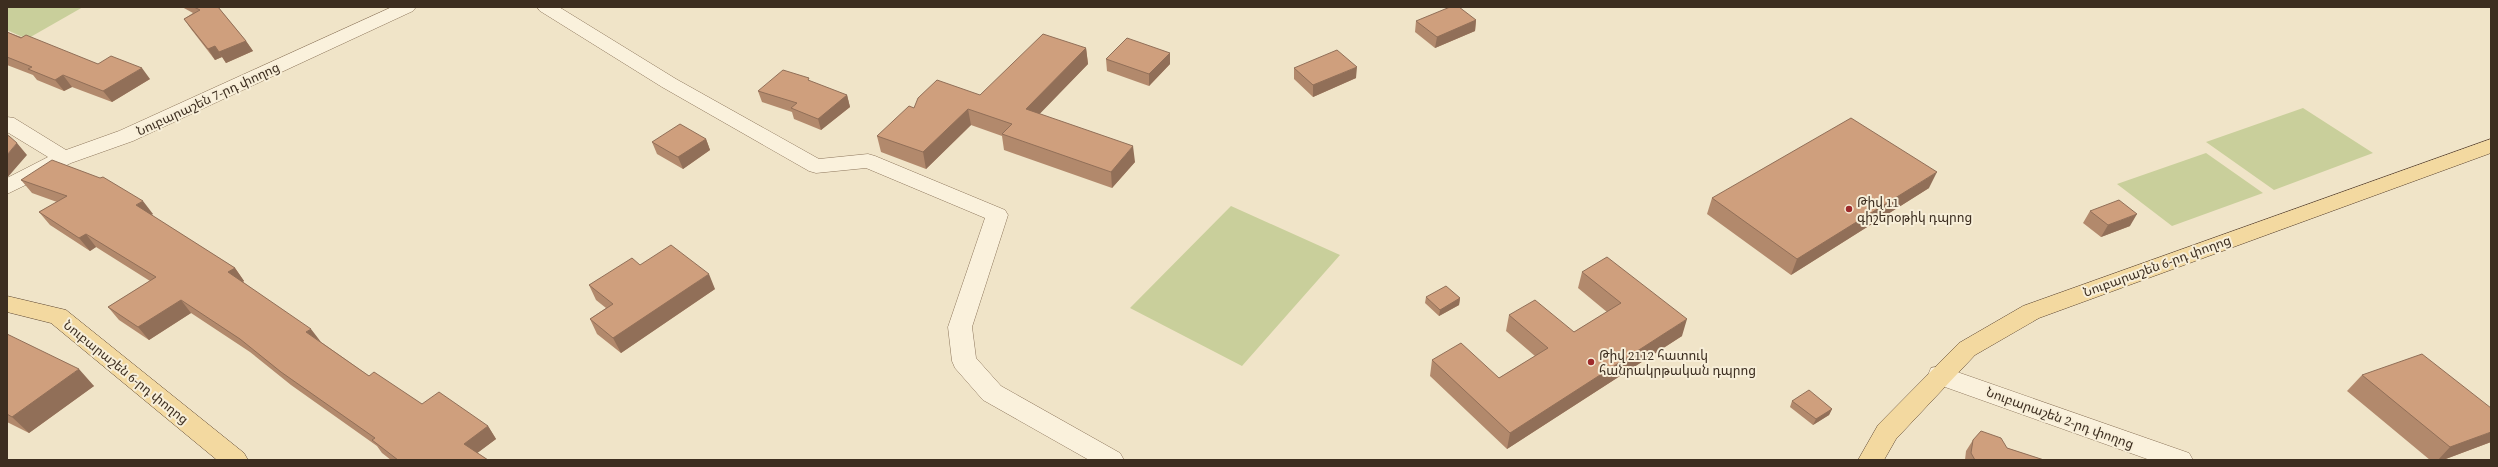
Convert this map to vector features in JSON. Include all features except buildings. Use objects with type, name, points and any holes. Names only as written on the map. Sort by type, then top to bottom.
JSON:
[{"type":"main road","name":"Նուբարաշեն 6-րդ փողոց","points":[[1871,460],[1887,432],[1940,375],[1967,349],[2031,312],[2491,146]]},
{"type":"main road","name":"Նուբարաշեն 6-րդ փողոց","points":[[7,304],[58,316],[235,460]]},
{"type":"street","name":"Նուբարաշեն 7-րդ փողոց","points":[[7,187],[64,158],[126,136],[380,11],[407,7]]},
{"type":"street","points":[[546,7],[669,83],[816,166],[868,160],[997,215],[960,327],[964,361],[992,393],[1111,460]]},
{"type":"street","points":[[7,124],[64,158]]},
{"type":"street","name":"Նուբարաշեն 2-րդ փողոց","points":[[1940,375],[2180,460]]},
{"type":"green space","points":[[7,7],[83,7],[27,39],[7,30]]},
{"type":"green space","points":[[2303,108],[2373,153],[2274,190],[2206,142]]},
{"type":"green space","points":[[2206,153],[2263,193],[2172,226],[2117,184]]},
{"type":"green space","points":[[1231,206],[1340,255],[1242,366],[1130,308]]},
{"type":"place","name":"Թիվ 11 գիշերօթիկ դպրոց","points":[[1849,209]]},
{"type":"place","name":"Թիվ 2112 հատուկ հանրակրթական դպրոց","points":[[1591,362]]}]
